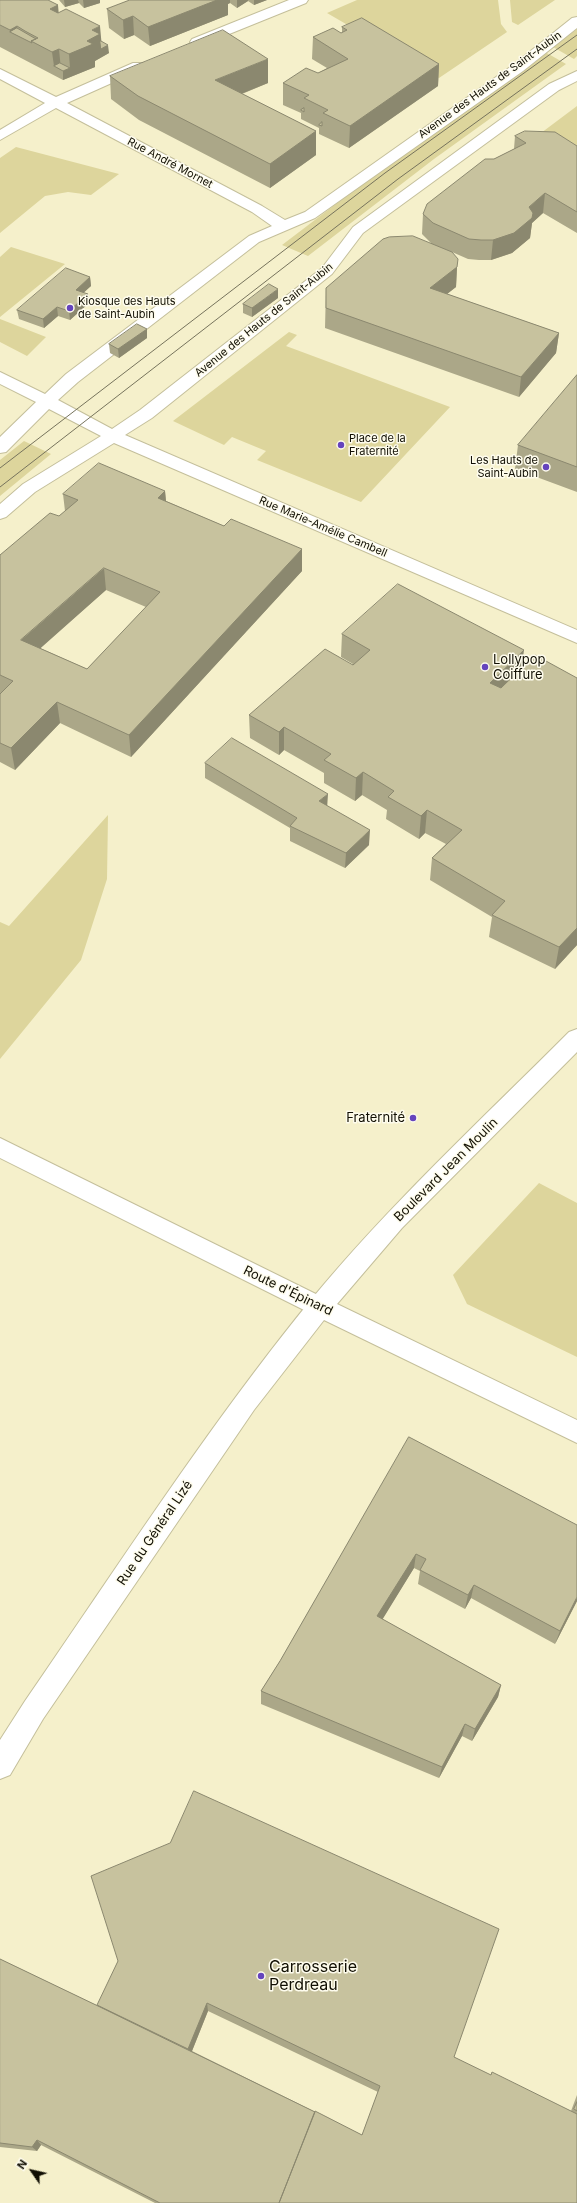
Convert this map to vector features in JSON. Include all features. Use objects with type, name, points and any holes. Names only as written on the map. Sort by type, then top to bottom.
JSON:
[{"type":"street","points":[[181,49],[301,0]]},
{"type":"street","name":"Avenue des Hauts de Saint-Aubin","points":[[0,448],[72,378],[254,238],[310,215],[518,68],[577,21]]},
{"type":"street","points":[[0,136],[27,117],[86,87],[153,60]]},
{"type":"street","name":"Rue André Mornet","points":[[0,73],[257,209],[283,226]]},
{"type":"street","name":"Avenue des Hauts de Saint-Aubin","points":[[0,513],[29,488],[75,461],[111,435],[146,414],[327,271],[358,230],[554,87],[577,75]]},
{"type":"street","name":"Rue Marie-Amélie Cambell","points":[[0,377],[111,435],[577,637]]},
{"type":"street","name":"Boulevard Jean Moulin","points":[[320,1307],[394,1221],[577,1038]]},
{"type":"street","name":"Route d'Épinard","points":[[0,1147],[320,1307],[577,1432]]},
{"type":"street","name":"Rue du Général Lizé","points":[[0,1765],[34,1710],[245,1402],[320,1307]]},
{"type":"shaded area","points":[[357,0],[498,0],[501,24],[507,32],[439,78],[327,13]]},
{"type":"shaded area","points":[[510,0],[555,0],[518,25],[512,22]]},
{"type":"shaded area","points":[[577,29],[577,56],[574,59],[553,47]]},
{"type":"shaded area","points":[[545,52],[566,64],[434,159],[308,256],[282,245],[378,172]]},
{"type":"shaded area","points":[[577,106],[577,155],[541,133]]},
{"type":"shaded area","points":[[16,147],[119,174],[91,195],[68,192],[45,196],[0,233],[0,158]]},
{"type":"shaded area","points":[[11,247],[65,264],[0,317],[0,257]]},
{"type":"shaded area","points":[[0,319],[46,337],[27,356],[0,342]]},
{"type":"shaded area","points":[[289,332],[297,335],[286,346],[450,407],[361,502],[257,460],[266,451],[232,437],[224,445],[173,421]]},
{"type":"shaded area","points":[[24,441],[51,454],[0,496],[0,460]]},
{"type":"shaded area","points":[[108,815],[107,879],[81,960],[0,1059],[0,922],[9,926]]},
{"type":"shaded area","points":[[539,1183],[577,1203],[577,1357],[467,1304],[453,1275]]},
{"type":"building","points":[[0,0],[48,0],[58,5],[50,9],[58,13],[66,9],[100,26],[92,30],[100,34],[87,41],[93,44],[69,54],[59,49],[52,52],[31,41],[38,38],[17,26],[10,30],[0,25]]},
{"type":"building","points":[[130,0],[217,0],[148,27],[133,16],[123,20],[107,9]]},
{"type":"building","points":[[362,18],[439,64],[350,126],[323,113],[328,110],[304,98],[309,95],[283,83],[306,68],[318,73],[348,59],[313,37],[333,28],[341,33],[347,30],[342,27]]},
{"type":"building","points":[[17,28],[36,39],[31,41],[32,43],[10,32]]},
{"type":"building","points":[[223,30],[268,59],[215,80],[316,131],[270,164],[138,96],[110,76]]},
{"type":"building","points":[[101,41],[108,45],[101,49]]},
{"type":"building","points":[[60,63],[70,68],[63,71],[54,66]]},
{"type":"building","points":[[525,131],[555,132],[577,146],[577,212],[545,193],[529,207],[533,213],[532,218],[514,233],[493,240],[469,239],[433,223],[423,214],[427,204],[485,159],[494,159],[526,143],[515,136]]},
{"type":"building","points":[[413,236],[452,252],[458,259],[457,267],[430,288],[559,333],[521,377],[326,308],[326,288],[383,239],[389,237]]},
{"type":"building","points":[[66,268],[90,277],[76,290],[88,294],[69,311],[57,307],[43,319],[17,310]]},
{"type":"building","points":[[269,284],[278,289],[252,308],[243,304]]},
{"type":"building","points":[[137,324],[147,329],[118,349],[109,344]]},
{"type":"building","points":[[577,375],[577,467],[518,445]]},
{"type":"building","points":[[99,463],[165,491],[158,498],[224,526],[231,519],[302,549],[129,735],[57,702],[11,748],[0,743],[0,694],[13,681],[0,675],[0,555],[50,513],[59,516],[78,500],[63,494]],"holes":[[[104,568],[160,592],[87,669],[21,640]]]},
{"type":"building","points":[[398,584],[524,650],[490,683],[501,688],[535,655],[577,678],[577,928],[559,947],[492,915],[505,901],[432,858],[462,830],[427,810],[421,816],[388,797],[394,791],[363,772],[356,778],[324,760],[331,754],[284,727],[279,732],[249,715],[325,649],[353,665],[370,650],[342,634]]},
{"type":"building","points":[[232,738],[328,794],[319,801],[370,830],[346,853],[290,826],[297,818],[205,763]]},
{"type":"building","points":[[409,1437],[577,1525],[577,1597],[560,1631],[474,1585],[468,1595],[420,1570],[426,1559],[416,1554],[377,1616],[501,1685],[475,1729],[465,1724],[442,1767],[261,1691],[280,1661]]},
{"type":"building","points":[[194,1791],[499,1929],[454,2057],[491,2075],[492,2072],[577,2114],[577,2203],[279,2203],[315,2111],[362,2135],[380,2086],[207,2003],[188,2049],[97,2005],[118,1961],[91,1876],[170,1843]]},
{"type":"building","points":[[0,1959],[315,2112],[279,2203],[160,2203],[37,2140],[32,2147],[0,2143]]},
{"type":"building","points":[[577,2102],[577,2111],[574,2109]]},
{"type":"tram line","points":[[0,468],[385,173],[577,35]]},
{"type":"tram line","points":[[0,487],[398,179],[577,49]]},
{"type":"place","name":"Kiosque des Hauts de Saint-Aubin","points":[[70,308]]},
{"type":"place","name":"Place de la Fraternité","points":[[341,445]]},
{"type":"place","name":"Les Hauts de Saint-Aubin","points":[[546,467]]},
{"type":"place","name":"Lollypop Coiffure","points":[[485,667]]},
{"type":"place","name":"Fraternité","points":[[413,1118]]},
{"type":"place","name":"Carrosserie Perdreau","points":[[261,1976]]}]
